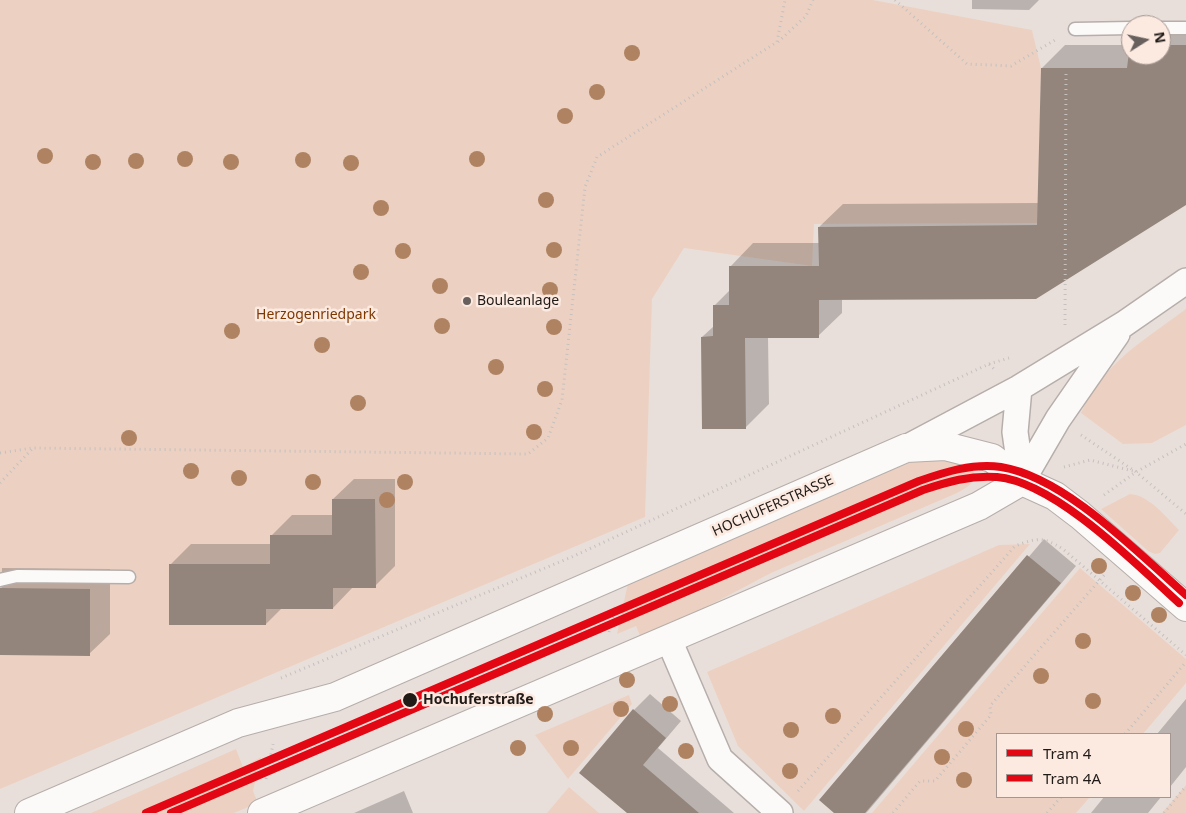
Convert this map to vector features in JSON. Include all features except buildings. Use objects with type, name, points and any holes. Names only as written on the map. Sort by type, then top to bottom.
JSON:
[{"type":"street","name":"HOCHUFERSTRASSE","points":[[29,813],[238,723],[336,697],[906,448],[1018,388],[1124,324],[1186,281]]},
{"type":"street","name":"HOCHUFERSTRASSE","points":[[262,813],[979,506],[1022,480],[1058,419],[1124,324]]},
{"type":"street","points":[[1018,388],[1015,432],[1022,480],[1055,496],[1186,607]]},
{"type":"street","name":"HOCHUFERSTRASSE","points":[[906,448],[945,446],[992,458],[1022,480]]},
{"type":"street","points":[[669,640],[720,759],[780,813]]},
{"type":"lane","points":[[1076,28],[1121,28]]},
{"type":"lane","points":[[1171,28],[1186,28]]},
{"type":"lane","points":[[0,580],[17,576],[129,577]]},
{"type":"path","points":[[777,42],[785,0]]},
{"type":"path","points":[[0,453],[32,448],[528,454],[548,438],[562,400],[585,187],[597,157],[777,42],[806,16],[813,0]]},
{"type":"path","points":[[895,0],[967,64],[1011,66],[1076,28]]},
{"type":"path","points":[[1065,331],[1066,73]]},
{"type":"path","points":[[274,681],[574,556],[920,397]]},
{"type":"path","points":[[1136,472],[1186,444]]},
{"type":"path","points":[[0,483],[32,448]]},
{"type":"path","points":[[1022,480],[1090,460],[1136,472],[1186,514]]},
{"type":"path","points":[[780,813],[1015,546],[1037,538],[1048,540],[1063,549],[1186,655]]},
{"type":"path","points":[[892,813],[920,781],[935,781],[991,715],[990,706],[1124,553]]},
{"type":"path","points":[[574,556],[588,587]]},
{"type":"path","points":[[608,640],[616,603]]},
{"type":"path","points":[[1126,733],[1186,662]]},
{"type":"path","points":[[266,743],[274,739],[266,780],[270,790],[289,783],[296,799]]},
{"type":"path","points":[[1164,813],[1186,786]]},
{"type":"path","points":[[1047,813],[1060,798]]},
{"type":"green space","name":"Herzogenriedpark","points":[[0,0],[873,0],[1032,30],[1041,68],[1038,223],[814,224],[812,266],[684,248],[652,299],[645,517],[0,789]]},
{"type":"green space","points":[[1186,309],[1186,425],[1152,443],[1123,444],[1081,413],[1090,395],[1113,366],[1140,343]]},
{"type":"green space","points":[[934,457],[971,463],[974,474],[973,482],[957,493],[771,573],[642,641],[636,626],[617,634],[628,583],[911,462]]},
{"type":"green space","points":[[1130,494],[1137,495],[1150,502],[1179,530],[1160,553],[1155,554],[1148,551],[1101,509]]},
{"type":"green space","points":[[1030,544],[804,811],[738,746],[707,672],[999,545]]},
{"type":"green space","points":[[1080,568],[1186,659],[1186,683],[1144,733],[996,733],[996,798],[1089,798],[1076,813],[872,813]]},
{"type":"green space","points":[[629,695],[632,704],[568,779],[535,735]]},
{"type":"green space","points":[[236,749],[243,767],[261,757],[253,791],[258,803],[234,813],[91,813]]},
{"type":"green space","points":[[1186,785],[1186,813],[1162,813]]},
{"type":"green space","points":[[569,787],[599,813],[547,813]]},
{"type":"tram line","name":"4","points":[[146,813],[919,481],[959,469],[980,466],[1001,467],[1025,474],[1050,485],[1100,519],[1186,595]]},
{"type":"tram line","name":"4A","points":[[171,813],[923,490],[959,480],[977,477],[997,477],[1020,482],[1044,493],[1094,527],[1179,603]]},
{"type":"place","name":"Bouleanlage","points":[[467,301]]},
{"type":"place","name":"Hochuferstraße","points":[[410,700]]}]
